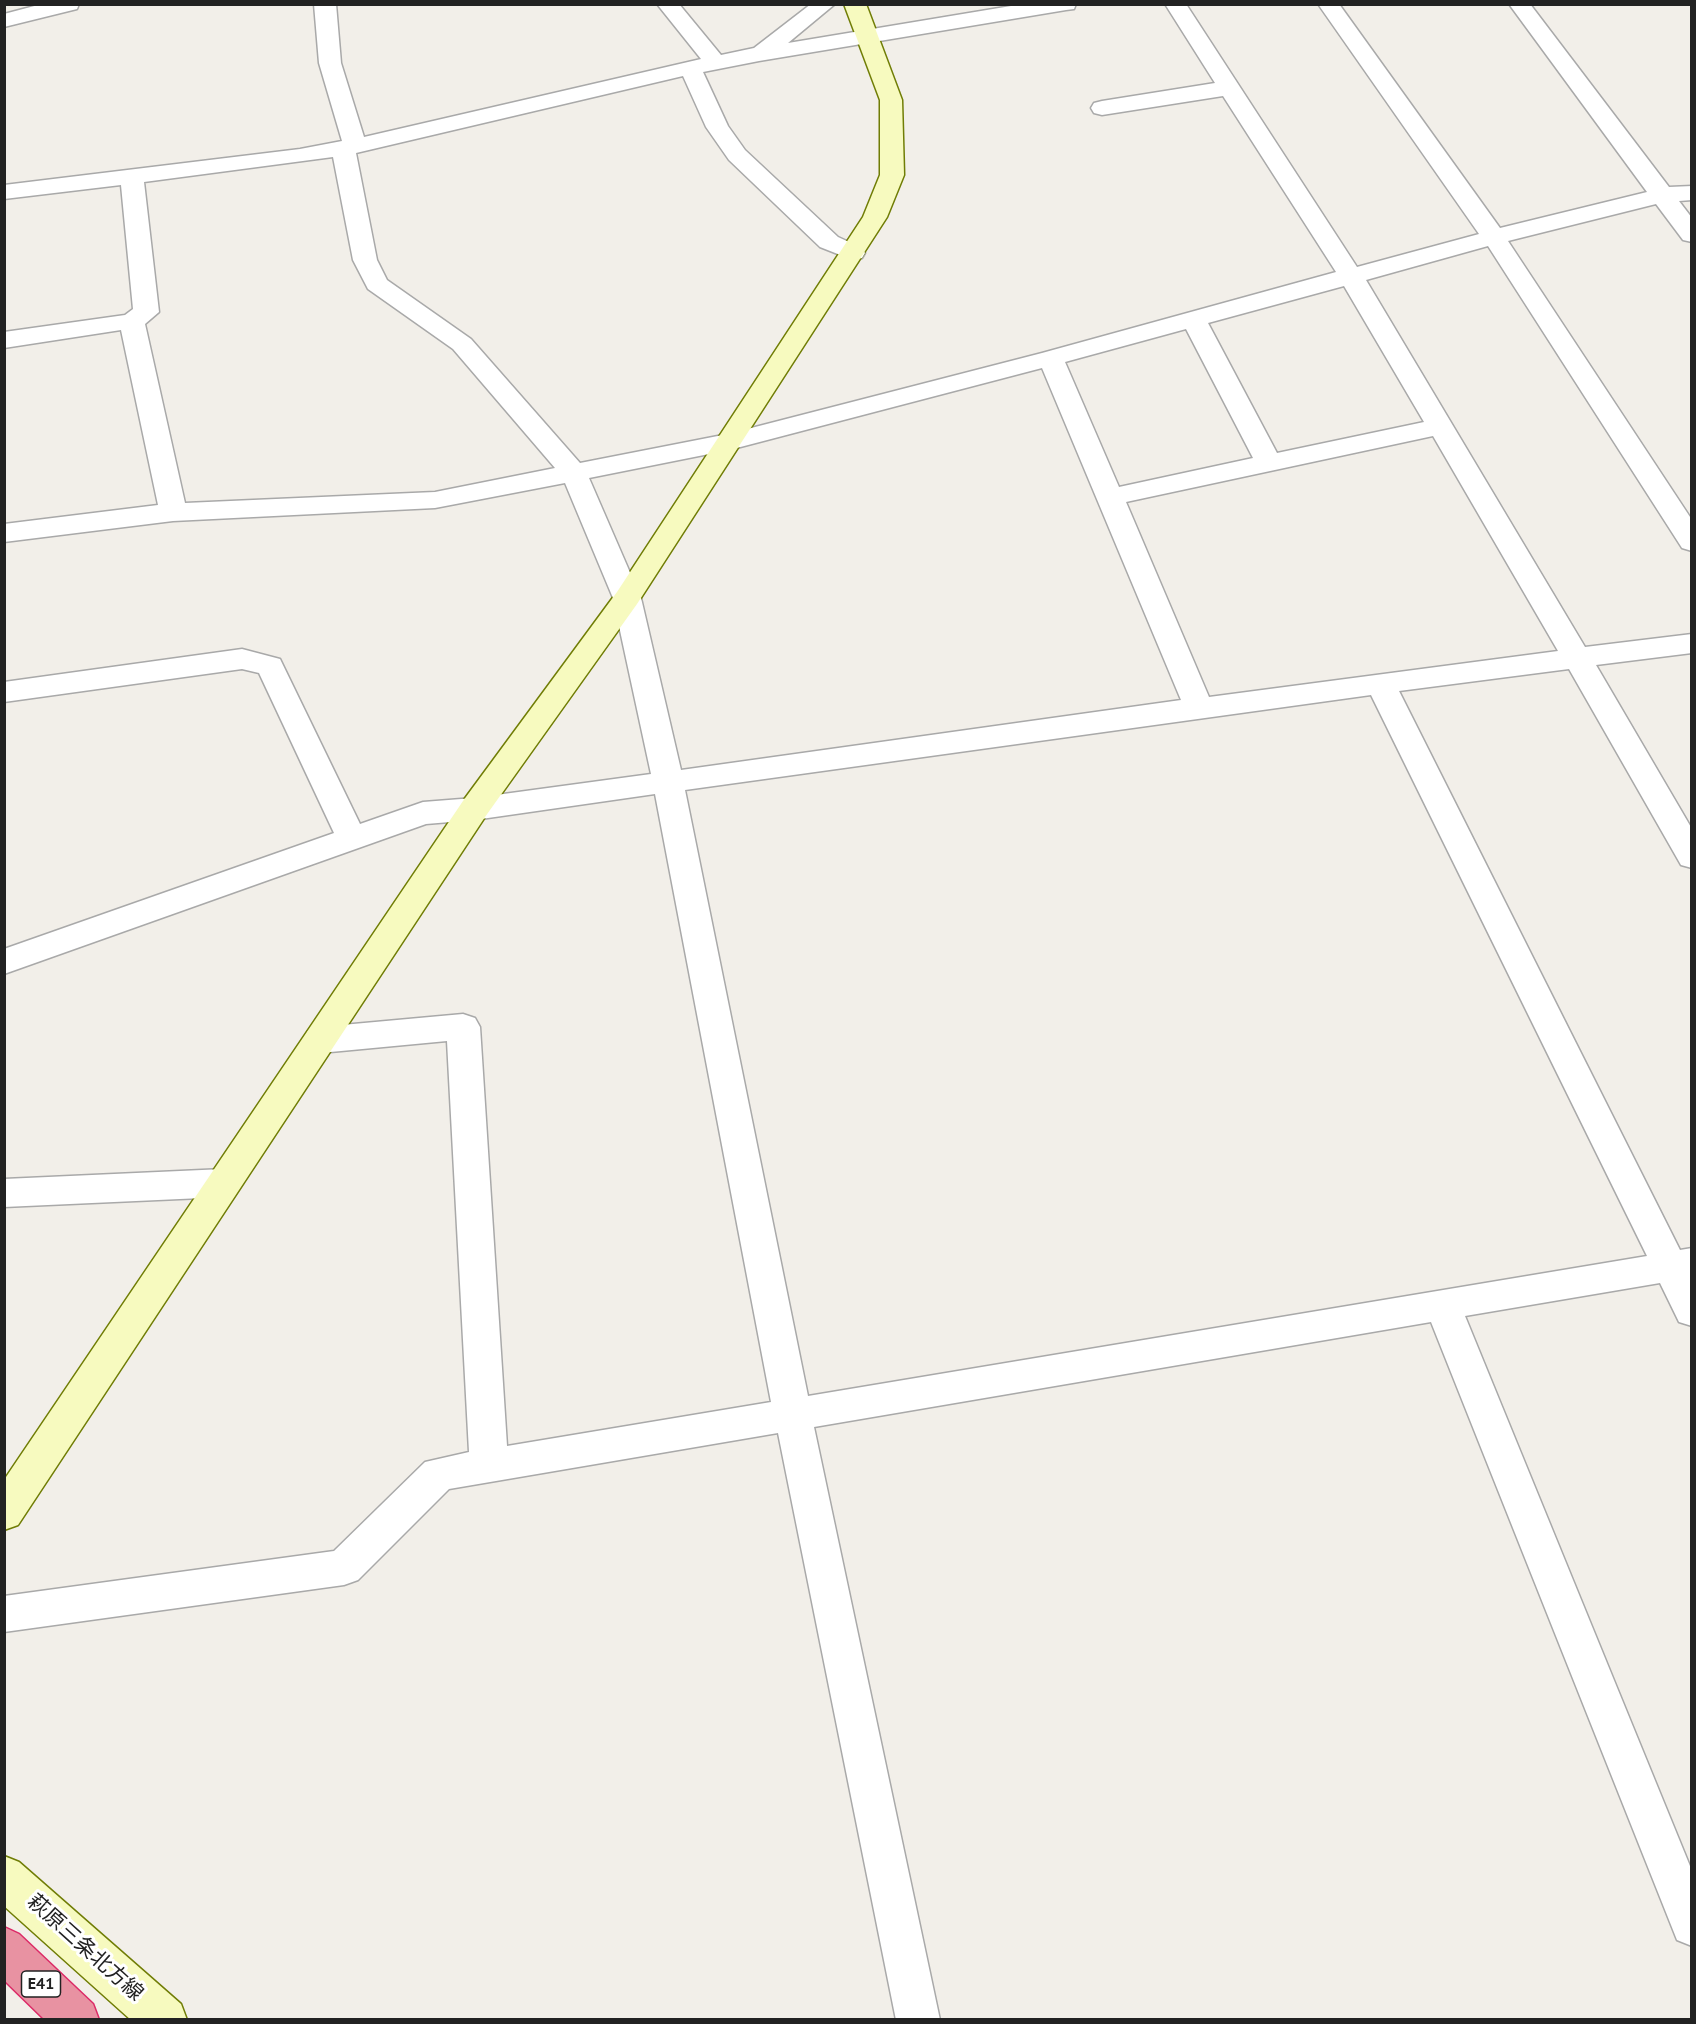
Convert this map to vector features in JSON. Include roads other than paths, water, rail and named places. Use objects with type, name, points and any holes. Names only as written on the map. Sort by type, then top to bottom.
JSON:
[{"type":"highway","name":"E41","points":[[4,1949],[77,2019]]},
{"type":"street","points":[[4,21],[69,4]]},
{"type":"street","points":[[326,4],[330,63],[349,147],[365,260],[377,284],[462,344],[574,473],[627,598],[668,782],[793,1416],[918,2019]]},
{"type":"street","points":[[667,4],[716,63]]},
{"type":"street","points":[[759,54],[825,4]]},
{"type":"street","points":[[4,1513],[474,809],[627,598],[875,217],[892,175],[891,100],[855,4]]},
{"type":"street","points":[[4,192],[349,147],[759,54],[1066,4]]},
{"type":"street","points":[[1175,4],[1351,276],[1692,857]]},
{"type":"street","points":[[1328,4],[1494,237],[1692,542]]},
{"type":"street","points":[[1519,4],[1692,235]]},
{"type":"street","points":[[690,68],[717,127],[737,155],[829,242],[853,253]]},
{"type":"street","points":[[1102,108],[1228,88]]},
{"type":"street","points":[[4,340],[132,321],[146,312],[132,177]]},
{"type":"street","points":[[4,533],[173,512],[435,501],[729,442],[1051,358],[1494,237],[1662,195],[1692,193]]},
{"type":"street","points":[[1193,319],[1269,464]]},
{"type":"street","points":[[132,321],[173,512]]},
{"type":"street","points":[[1051,358],[1199,708]]},
{"type":"street","points":[[1110,497],[1440,427]]},
{"type":"street","points":[[4,962],[423,813],[474,809],[1199,708],[1692,643]]},
{"type":"street","points":[[4,692],[242,659],[270,666],[352,839]]},
{"type":"street","points":[[1381,685],[1680,1265],[1692,1311]]},
{"type":"street","points":[[320,1040],[464,1027],[489,1466]]},
{"type":"street","points":[[4,1193],[224,1183]]},
{"type":"street","points":[[4,1614],[344,1568],[439,1474],[1680,1265]]},
{"type":"street","points":[[1442,1305],[1692,1925]]},
{"type":"street","name":"萩原三条北方線","points":[[4,1877],[165,2019]]}]
